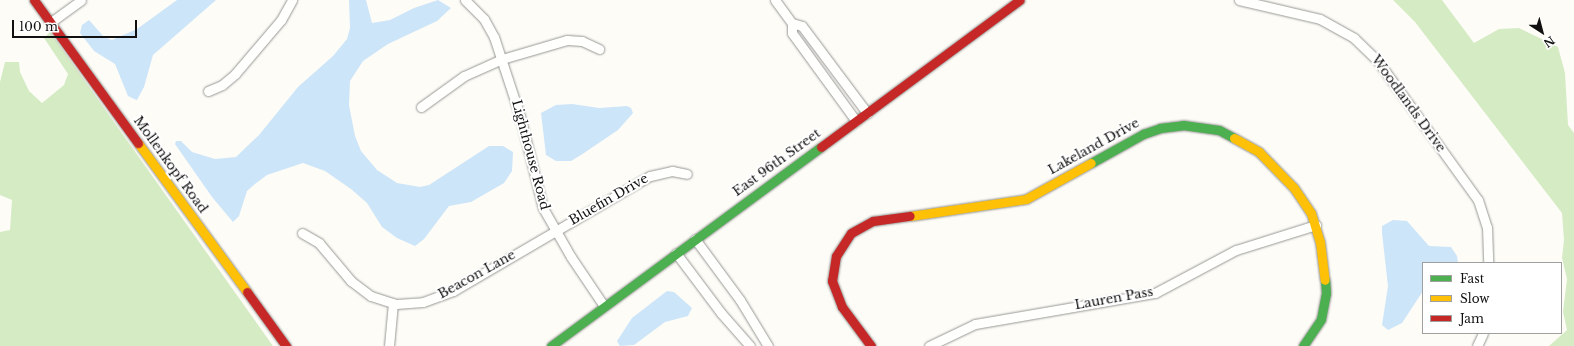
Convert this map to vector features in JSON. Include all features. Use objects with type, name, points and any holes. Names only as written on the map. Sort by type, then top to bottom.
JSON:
[{"type":"street","name":"Mollenkopf Road","points":[[34,0],[286,346]]},
{"type":"street","points":[[51,22],[81,0]]},
{"type":"street","points":[[208,91],[222,85],[235,74],[281,20],[292,0]]},
{"type":"street","name":"Lighthouse Road","points":[[465,0],[486,22],[502,59],[520,116],[539,196],[556,232],[604,306]]},
{"type":"street","points":[[775,0],[792,23],[792,33],[856,121]]},
{"type":"street","name":"East 96th Street","points":[[551,346],[1020,0]]},
{"type":"street","name":"Woodlands Drive","points":[[1238,0],[1253,1],[1320,19],[1354,38],[1377,60],[1478,200],[1487,227],[1488,262]]},
{"type":"street","points":[[792,23],[802,26],[867,113]]},
{"type":"street","points":[[422,107],[464,76],[502,59],[567,40],[582,41],[599,49]]},
{"type":"street","name":"Lakeland Drive","points":[[871,346],[842,307],[832,281],[836,256],[851,233],[873,221],[1026,199],[1143,134],[1160,128],[1201,126],[1237,138],[1259,152],[1294,188],[1306,204],[1316,224],[1325,278],[1324,306],[1316,330],[1303,346]]},
{"type":"street","name":"Bluefin Drive","points":[[556,232],[650,176],[672,171],[687,174]]},
{"type":"street","name":"Lauren Pass","points":[[929,346],[975,324],[1155,293],[1236,250],[1316,224]]},
{"type":"street","name":"Beacon Lane","points":[[302,233],[324,247],[357,287],[374,297],[393,303],[423,302],[442,296],[556,232]]},
{"type":"street","points":[[695,239],[740,300],[768,346]]},
{"type":"street","points":[[676,253],[721,313],[750,346]]},
{"type":"street","points":[[389,346],[393,303]]},
{"type":"street","points":[[1478,346],[1483,334]]},
{"type":"green space","points":[[1393,0],[1442,0],[1474,43],[1499,29],[1519,28],[1558,47],[1565,73],[1568,125],[1574,133],[1574,346],[1549,346],[1567,330],[1563,312],[1567,279],[1562,258],[1564,240],[1562,213],[1415,22]]},
{"type":"green space","points":[[50,32],[273,346],[0,346],[0,232],[10,230],[12,200],[0,195],[0,82],[5,62],[19,62],[20,72],[29,91],[42,103],[64,85],[68,74],[44,38]]},
{"type":"water","points":[[177,0],[216,0],[153,55],[144,87],[137,100],[134,99],[128,96],[115,64],[94,51],[80,33],[82,25],[89,20],[104,37],[112,40],[137,29]]},
{"type":"water","points":[[349,0],[366,0],[372,23],[390,20],[414,8],[438,0],[451,8],[437,21],[388,44],[363,61],[350,81],[349,105],[355,136],[361,151],[377,170],[397,183],[420,187],[429,185],[489,146],[503,146],[513,152],[512,171],[504,183],[471,202],[449,206],[424,239],[415,246],[397,238],[382,227],[367,203],[351,189],[325,171],[303,163],[267,175],[255,184],[247,191],[239,216],[233,222],[212,197],[175,144],[176,141],[181,141],[192,152],[215,159],[236,157],[259,135],[298,87],[333,56],[347,39],[350,28]]},
{"type":"water","points":[[572,104],[599,108],[627,106],[631,108],[633,113],[618,130],[581,155],[571,161],[556,161],[546,155],[541,113],[556,105]]},
{"type":"water","points":[[1393,220],[1407,221],[1429,246],[1451,247],[1457,256],[1458,262],[1422,262],[1422,293],[1402,323],[1388,330],[1382,325],[1388,286],[1382,226]]},
{"type":"water","points":[[667,291],[674,292],[692,308],[688,316],[665,322],[634,345],[620,346],[617,341],[632,318]]},
{"type":"traffic: fast","points":[[1091,163],[1143,134],[1160,128],[1183,125],[1219,130],[1234,138]]},
{"type":"traffic: fast","points":[[551,346],[821,147]]},
{"type":"traffic: fast","points":[[1303,346],[1321,319],[1326,293],[1325,280]]},
{"type":"traffic: slow","points":[[1234,138],[1259,152],[1294,188],[1311,213],[1320,242],[1325,280]]},
{"type":"traffic: slow","points":[[138,143],[247,292]]},
{"type":"traffic: slow","points":[[910,216],[1026,199],[1091,163]]},
{"type":"traffic: jam","points":[[34,0],[138,143]]},
{"type":"traffic: jam","points":[[821,147],[1020,0]]},
{"type":"traffic: jam","points":[[871,346],[842,307],[832,281],[836,256],[851,233],[873,221],[910,216]]},
{"type":"traffic: jam","points":[[247,292],[286,346]]}]
